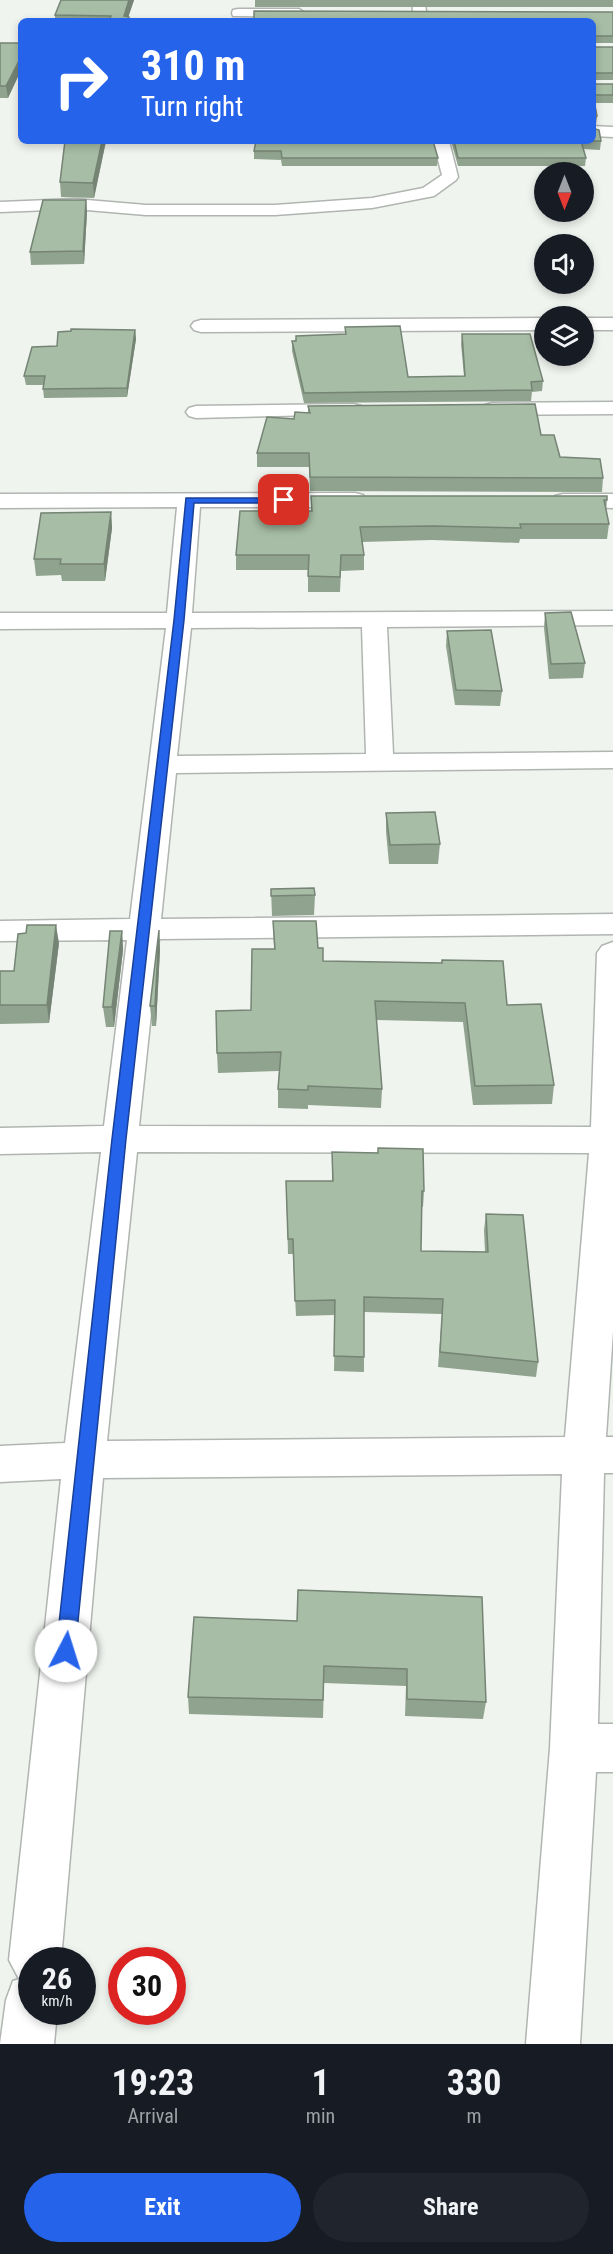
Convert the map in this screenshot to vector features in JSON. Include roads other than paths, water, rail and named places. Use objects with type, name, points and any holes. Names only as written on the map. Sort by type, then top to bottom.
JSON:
[{"type":"street","points":[[418,0],[421,16]]},
{"type":"street","points":[[238,13],[318,13]]},
{"type":"street","points":[[596,131],[613,132]]},
{"type":"street","points":[[0,207],[75,204],[146,210],[275,210],[372,203],[428,192],[450,177],[442,144]]},
{"type":"street","points":[[201,326],[534,324]]},
{"type":"street","points":[[594,324],[613,324]]},
{"type":"street","points":[[470,409],[613,408]]},
{"type":"street","points":[[196,412],[375,410]]},
{"type":"street","points":[[36,1947],[84,1460],[179,620],[189,500]]},
{"type":"street","points":[[0,501],[378,500]]},
{"type":"street","points":[[542,501],[613,501]]},
{"type":"street","points":[[0,621],[613,618]]},
{"type":"street","points":[[374,619],[380,763]]},
{"type":"street","points":[[162,765],[613,760]]},
{"type":"street","points":[[0,931],[613,924]]},
{"type":"street","points":[[553,2044],[593,1748],[599,1455],[611,1140],[613,953]]},
{"type":"street","points":[[0,1141],[119,1139],[611,1140]]},
{"type":"street","points":[[0,1464],[84,1460],[599,1455]]},
{"type":"street","points":[[27,2044],[29,2025]]}]
